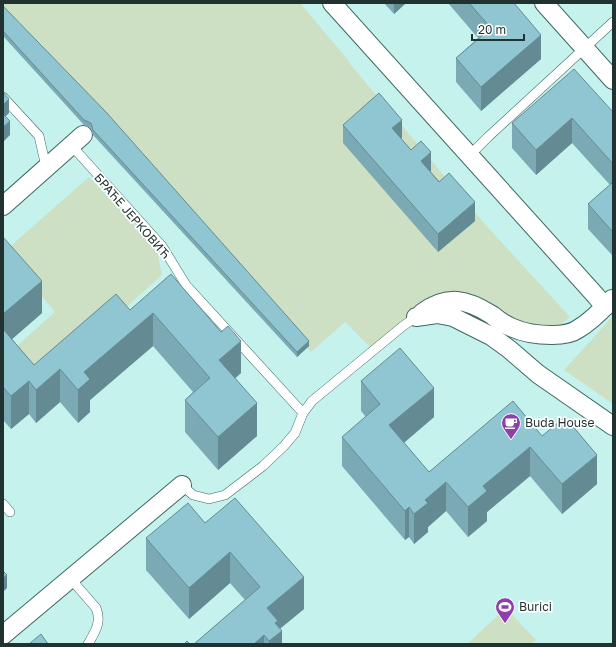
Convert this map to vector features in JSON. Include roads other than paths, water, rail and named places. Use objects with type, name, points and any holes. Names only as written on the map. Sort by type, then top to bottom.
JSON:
[{"type":"street","points":[[332,3],[596,296],[609,302],[578,330],[562,335],[536,334],[513,328],[481,308],[469,303],[455,300],[446,301],[432,306],[416,317]]},
{"type":"street","points":[[544,3],[613,80]]},
{"type":"street","name":"БРАЋЕ ЈЕРКОВИЋ","points":[[3,206],[77,140]]},
{"type":"street","points":[[416,317],[437,314],[452,318],[491,336],[538,374],[613,426]]},
{"type":"street","points":[[3,635],[182,485]]},
{"type":"lane","points":[[470,155],[488,136],[613,22]]},
{"type":"lane","points":[[3,97],[39,136],[46,167]]},
{"type":"lane","name":"БРАЋЕ ЈЕРКОВИЋ","points":[[77,140],[162,246],[186,285],[303,413]]},
{"type":"lane","points":[[182,485],[193,495],[204,498],[209,499],[225,495],[263,466],[284,446],[295,433],[303,413],[312,401],[416,317]]},
{"type":"lane","points":[[3,504],[10,512]]},
{"type":"lane","points":[[70,578],[96,608],[98,614],[98,627],[88,644]]},
{"type":"place","name":"Buda House","points":[[511,440]]},
{"type":"place","name":"Burici","points":[[505,624]]}]
